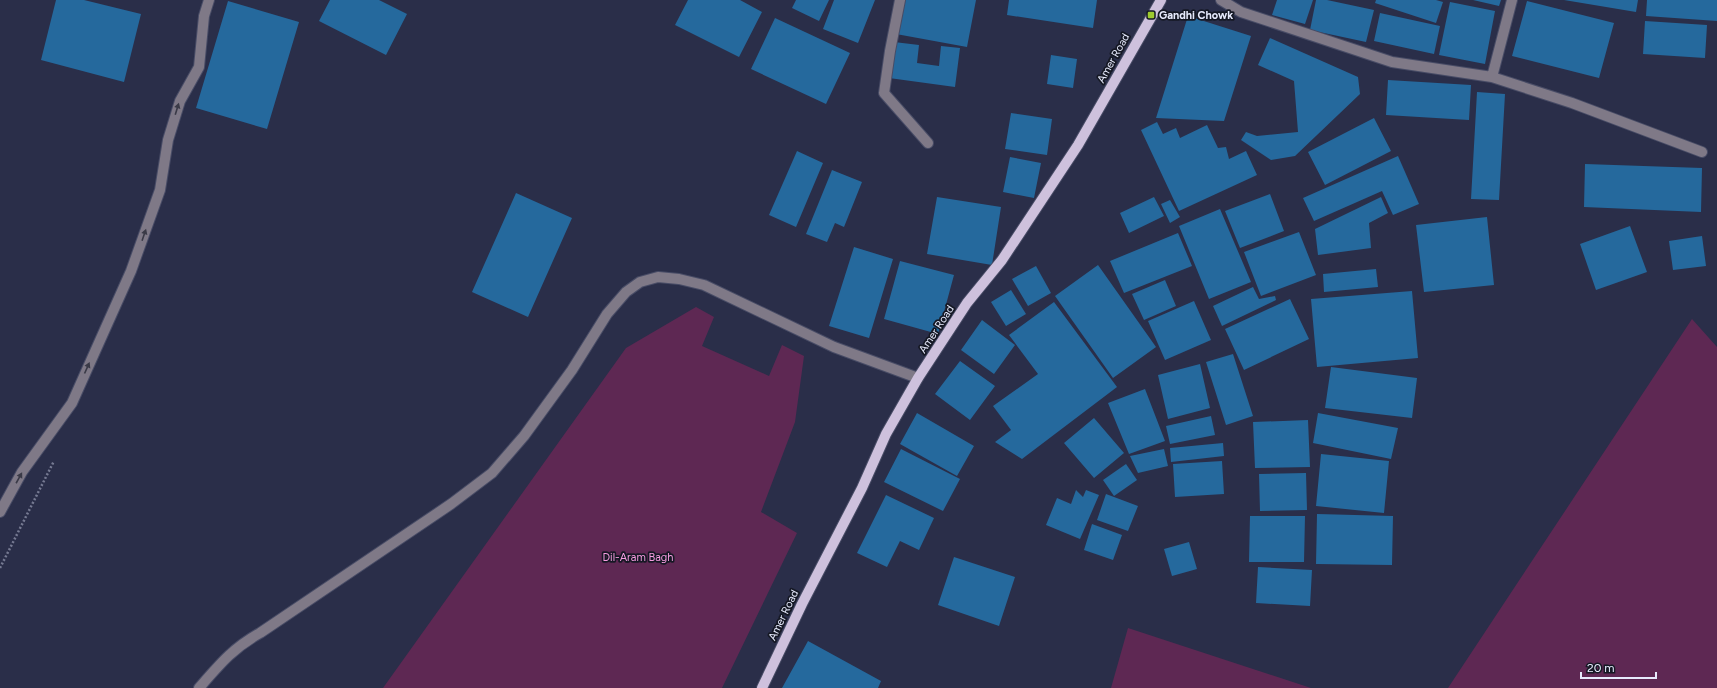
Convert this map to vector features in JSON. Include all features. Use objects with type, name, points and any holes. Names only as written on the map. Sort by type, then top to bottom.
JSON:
[{"type":"main road","name":"Amer Road","points":[[762,688],[802,604],[862,488],[886,434],[918,378],[967,303],[1002,260],[1078,145],[1161,0]]},
{"type":"street","points":[[0,512],[22,472],[72,403],[131,271],[160,190],[168,140],[180,101],[199,67],[204,16],[209,0]]},
{"type":"street","points":[[900,0],[884,93],[928,143]]},
{"type":"street","points":[[1221,0],[1241,12],[1392,62],[1492,77],[1572,103],[1702,152]]},
{"type":"street","points":[[1492,77],[1512,0]]},
{"type":"street","points":[[199,688],[242,643],[260,633],[451,504],[492,473],[533,424],[572,370],[607,314],[626,292],[640,282],[658,277],[679,279],[704,285],[834,347],[918,378]]},
{"type":"path","points":[[0,568],[55,460]]},
{"type":"green space","name":"Dil-Aram Bagh","points":[[696,307],[714,317],[702,346],[769,376],[782,345],[804,356],[795,422],[761,512],[797,533],[722,688],[383,688],[626,348]]},
{"type":"green space","points":[[1692,319],[1717,347],[1717,688],[1448,688]]},
{"type":"green space","points":[[1128,628],[1311,688],[1111,688]]},
{"type":"building","points":[[56,0],[84,0],[141,14],[124,82],[41,60]]},
{"type":"building","points":[[330,0],[379,0],[407,14],[386,55],[319,21]]},
{"type":"building","points":[[688,0],[740,0],[762,12],[739,57],[675,25]]},
{"type":"building","points":[[796,0],[829,0],[819,21],[792,8]]},
{"type":"building","points":[[834,0],[875,0],[858,43],[823,29]]},
{"type":"building","points":[[902,0],[976,0],[967,47],[896,34]]},
{"type":"building","points":[[1009,0],[1097,0],[1093,28],[1007,15]]},
{"type":"building","points":[[1277,0],[1313,0],[1305,24],[1272,15]]},
{"type":"building","points":[[1316,0],[1327,0],[1374,10],[1366,42],[1310,30]]},
{"type":"building","points":[[1376,0],[1436,0],[1443,2],[1436,23],[1375,3]]},
{"type":"building","points":[[1473,0],[1501,0],[1499,6]]},
{"type":"building","points":[[1564,0],[1638,0],[1636,12]]},
{"type":"building","points":[[1647,0],[1717,0],[1717,21],[1646,16]]},
{"type":"building","points":[[228,1],[299,22],[267,129],[196,108]]},
{"type":"building","points":[[1527,1],[1614,23],[1599,78],[1512,56]]},
{"type":"building","points":[[1450,2],[1495,11],[1485,64],[1439,55]]},
{"type":"building","points":[[1380,13],[1440,26],[1434,54],[1374,41]]},
{"type":"building","points":[[1188,16],[1251,36],[1224,121],[1156,118]]},
{"type":"building","points":[[775,18],[850,53],[826,104],[751,69]]},
{"type":"building","points":[[1645,21],[1707,25],[1705,58],[1643,54]]},
{"type":"building","points":[[1270,38],[1358,77],[1360,94],[1295,156],[1271,160],[1241,140],[1246,132],[1257,136],[1298,132],[1294,81],[1258,65]]},
{"type":"building","points":[[894,42],[919,45],[917,63],[939,66],[941,46],[960,48],[955,87],[889,78]]},
{"type":"building","points":[[1051,55],[1077,59],[1073,88],[1047,84]]},
{"type":"building","points":[[1388,80],[1471,85],[1469,120],[1386,115]]},
{"type":"building","points":[[1477,92],[1505,94],[1499,200],[1471,199]]},
{"type":"building","points":[[1011,113],[1052,119],[1047,155],[1005,149]]},
{"type":"building","points":[[1374,118],[1391,151],[1325,185],[1308,152]]},
{"type":"building","points":[[1157,122],[1163,134],[1176,128],[1180,138],[1207,125],[1218,148],[1226,147],[1229,159],[1246,151],[1257,175],[1179,211],[1141,130]]},
{"type":"building","points":[[797,151],[823,163],[796,227],[769,215]]},
{"type":"building","points":[[1398,156],[1419,204],[1393,215],[1382,191],[1314,221],[1303,198]]},
{"type":"building","points":[[1010,157],[1041,163],[1034,198],[1003,192]]},
{"type":"building","points":[[1585,164],[1702,168],[1701,212],[1584,207]]},
{"type":"building","points":[[832,170],[862,182],[844,227],[835,223],[827,242],[806,234]]},
{"type":"building","points":[[516,193],[572,218],[528,317],[472,292]]},
{"type":"building","points":[[1270,194],[1284,231],[1240,248],[1225,211]]},
{"type":"building","points":[[937,197],[1001,207],[992,265],[927,254]]},
{"type":"building","points":[[1154,197],[1164,216],[1129,233],[1120,213]]},
{"type":"building","points":[[1381,197],[1388,213],[1369,223],[1371,248],[1318,255],[1315,229]]},
{"type":"building","points":[[1170,200],[1180,217],[1170,223],[1161,204]]},
{"type":"building","points":[[1220,209],[1251,282],[1209,299],[1179,226]]},
{"type":"building","points":[[1487,217],[1494,285],[1424,292],[1416,225]]},
{"type":"building","points":[[1630,226],[1647,272],[1596,290],[1580,244]]},
{"type":"building","points":[[1299,232],[1316,275],[1261,296],[1244,252]]},
{"type":"building","points":[[1178,233],[1192,266],[1124,293],[1110,261]]},
{"type":"building","points":[[1702,236],[1706,266],[1673,270],[1669,241]]},
{"type":"building","points":[[854,247],[893,259],[869,338],[829,326]]},
{"type":"building","points":[[900,261],[954,275],[938,334],[884,319]]},
{"type":"building","points":[[1098,265],[1156,347],[1113,378],[1055,296]]},
{"type":"building","points":[[1036,266],[1051,293],[1028,306],[1012,279]]},
{"type":"building","points":[[1376,269],[1378,287],[1324,292],[1323,274]]},
{"type":"building","points":[[1165,280],[1176,306],[1144,320],[1132,294]]},
{"type":"building","points":[[1253,287],[1259,299],[1275,296],[1276,300],[1222,326],[1213,306]]},
{"type":"building","points":[[1011,290],[1026,314],[1006,326],[991,302]]},
{"type":"building","points":[[1412,291],[1418,358],[1317,367],[1311,299]]},
{"type":"building","points":[[1290,299],[1309,339],[1244,370],[1225,329]]},
{"type":"building","points":[[1194,301],[1211,340],[1165,360],[1148,321]]},
{"type":"building","points":[[1054,302],[1117,387],[1022,459],[995,442],[1011,430],[993,406],[1038,374],[1009,335]]},
{"type":"building","points":[[982,320],[1015,345],[994,374],[961,350]]},
{"type":"building","points":[[1233,354],[1253,416],[1226,425],[1206,362]]},
{"type":"building","points":[[960,361],[995,386],[970,420],[935,394]]},
{"type":"building","points":[[1200,364],[1210,408],[1168,419],[1158,375]]},
{"type":"building","points":[[1331,367],[1417,378],[1412,418],[1325,408]]},
{"type":"building","points":[[1145,389],[1165,441],[1129,454],[1108,403]]},
{"type":"building","points":[[917,413],[974,446],[957,476],[900,444]]},
{"type":"building","points":[[1318,413],[1398,428],[1391,459],[1313,443]]},
{"type":"building","points":[[1211,416],[1215,435],[1170,444],[1166,426]]},
{"type":"building","points":[[1094,418],[1124,453],[1094,478],[1064,443]]},
{"type":"building","points":[[1308,420],[1310,467],[1255,468],[1253,422]]},
{"type":"building","points":[[1223,443],[1224,456],[1171,462],[1170,448]]},
{"type":"building","points":[[901,449],[960,479],[943,511],[884,482]]},
{"type":"building","points":[[1164,449],[1168,466],[1138,473],[1130,456]]},
{"type":"building","points":[[1321,454],[1389,461],[1384,513],[1316,506]]},
{"type":"building","points":[[1222,461],[1224,494],[1175,497],[1173,464]]},
{"type":"building","points":[[1126,464],[1137,480],[1114,496],[1103,480]]},
{"type":"building","points":[[1306,473],[1307,510],[1260,511],[1259,474]]},
{"type":"building","points":[[1076,490],[1083,497],[1086,490],[1099,495],[1080,539],[1046,525],[1057,498],[1071,504]]},
{"type":"building","points":[[1106,494],[1138,506],[1128,531],[1097,520]]},
{"type":"building","points":[[886,495],[934,518],[919,550],[900,541],[887,567],[857,553]]},
{"type":"building","points":[[1317,514],[1393,516],[1392,565],[1316,564]]},
{"type":"building","points":[[1250,516],[1305,516],[1304,562],[1249,562]]},
{"type":"building","points":[[1092,524],[1122,535],[1113,560],[1084,550]]},
{"type":"building","points":[[1189,542],[1197,569],[1172,576],[1164,549]]},
{"type":"building","points":[[954,557],[1015,577],[999,626],[938,605]]},
{"type":"building","points":[[1258,567],[1312,570],[1310,606],[1256,603]]},
{"type":"building","points":[[808,641],[881,681],[878,688],[782,688]]},
{"type":"place","name":"Gandhi Chowk","points":[[1151,15]]}]
